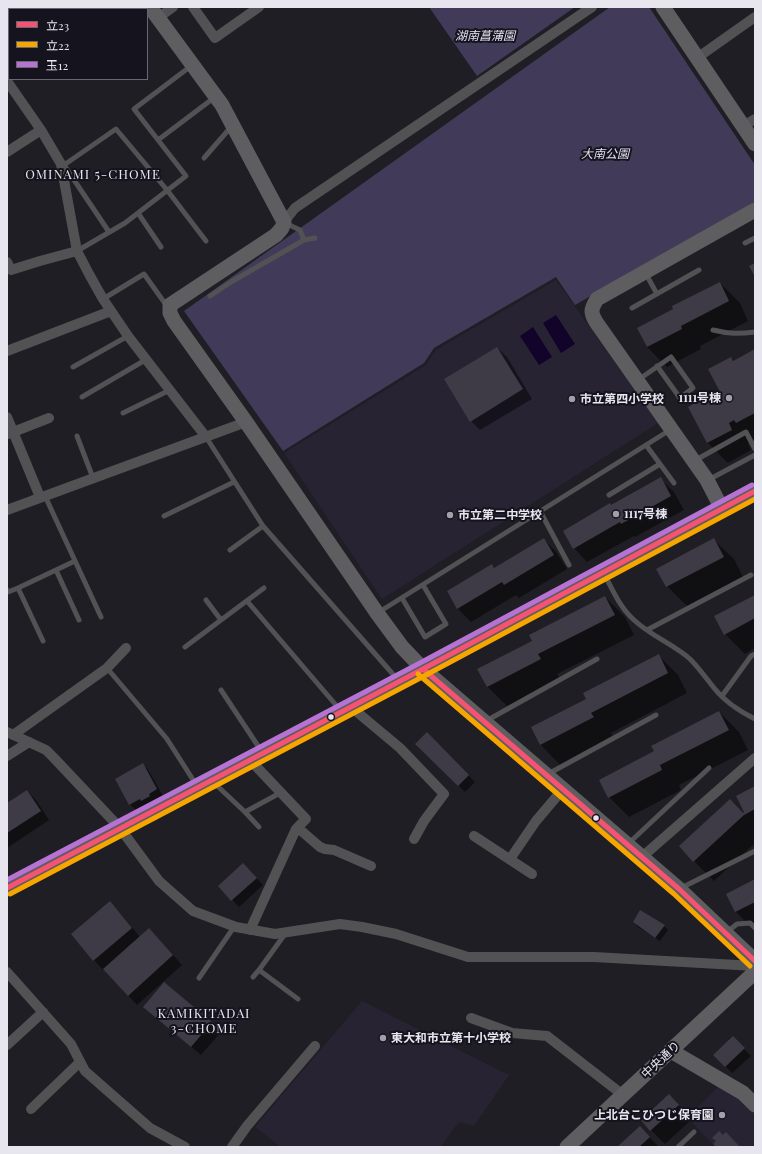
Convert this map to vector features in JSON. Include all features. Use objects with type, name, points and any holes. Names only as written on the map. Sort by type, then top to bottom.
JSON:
[{"type":"street","points":[[173,7],[154,12],[216,96],[233,124],[284,222]]},
{"type":"street","points":[[194,7],[215,38],[259,7]]},
{"type":"street","points":[[592,7],[295,208],[284,222],[282,228],[276,234],[170,305],[170,313],[174,321],[402,647],[422,669],[680,889],[755,961]]},
{"type":"street","points":[[663,7],[697,58],[749,123],[755,144]]},
{"type":"street","points":[[697,58],[755,17]]},
{"type":"street","points":[[7,81],[41,130],[62,164],[77,251],[103,299],[128,336],[206,437]]},
{"type":"street","points":[[7,152],[41,130]]},
{"type":"street","points":[[722,508],[707,480],[596,322],[592,314],[592,307],[597,299],[755,210]]},
{"type":"street","points":[[7,262],[11,270],[77,251]]},
{"type":"street","points":[[7,351],[111,311]]},
{"type":"street","points":[[7,417],[10,433],[42,497]]},
{"type":"street","points":[[10,433],[49,418]]},
{"type":"street","points":[[7,510],[246,422]]},
{"type":"street","points":[[7,888],[399,682],[755,491]]},
{"type":"street","points":[[10,734],[107,668],[126,648]]},
{"type":"street","points":[[347,709],[400,748],[444,794],[424,821],[414,839]]},
{"type":"street","points":[[10,734],[46,750],[120,828],[159,881],[193,911],[234,927],[275,934],[340,924],[396,934],[468,957],[594,957],[755,966]]},
{"type":"street","points":[[7,756],[29,742]]},
{"type":"street","points":[[250,930],[298,828],[306,819],[280,793],[256,756]]},
{"type":"street","points":[[642,857],[755,758]]},
{"type":"street","points":[[510,859],[536,821],[563,789]]},
{"type":"street","points":[[298,828],[320,847],[326,850],[334,850],[371,866]]},
{"type":"street","points":[[474,836],[532,874]]},
{"type":"street","points":[[7,972],[70,1044],[85,1071],[150,1128],[185,1147]]},
{"type":"street","name":"中央通り","points":[[567,1147],[755,972]]},
{"type":"street","points":[[7,1045],[42,1012]]},
{"type":"street","points":[[472,1018],[512,1033],[547,1036],[623,1095]]},
{"type":"street","points":[[232,1147],[247,1126],[316,1046]]},
{"type":"street","points":[[671,1050],[743,1093],[755,1105]]},
{"type":"street","points":[[31,1109],[80,1062]]},
{"type":"lane","points":[[77,251],[138,213],[186,176],[134,109],[192,65]]},
{"type":"lane","points":[[158,140],[216,96]]},
{"type":"lane","points":[[204,158],[233,124]]},
{"type":"lane","points":[[109,232],[62,164],[116,129],[167,190],[206,241]]},
{"type":"lane","points":[[138,213],[161,247]]},
{"type":"lane","points":[[284,222],[300,230],[304,240]]},
{"type":"lane","points":[[210,296],[231,282],[304,240],[314,238]]},
{"type":"lane","points":[[745,243],[755,238]]},
{"type":"lane","points":[[632,308],[699,270]]},
{"type":"lane","points":[[644,272],[657,294]]},
{"type":"lane","points":[[103,299],[144,274],[164,302],[170,305]]},
{"type":"lane","points":[[713,330],[726,334],[755,332]]},
{"type":"lane","points":[[73,367],[128,336]]},
{"type":"lane","points":[[637,381],[657,366],[671,357],[693,388],[680,398],[657,366]]},
{"type":"lane","points":[[82,397],[146,359]]},
{"type":"lane","points":[[123,413],[170,390]]},
{"type":"lane","points":[[377,613],[671,429]]},
{"type":"lane","points":[[694,461],[746,432],[755,449]]},
{"type":"lane","points":[[77,436],[93,478]]},
{"type":"lane","points":[[206,437],[263,526],[399,682]]},
{"type":"lane","points":[[646,445],[674,483]]},
{"type":"lane","points":[[707,480],[755,455]]},
{"type":"lane","points":[[609,496],[660,464]]},
{"type":"lane","points":[[164,516],[234,482]]},
{"type":"lane","points":[[42,497],[75,561],[101,617]]},
{"type":"lane","points":[[540,511],[569,565]]},
{"type":"lane","points":[[230,550],[263,526]]},
{"type":"lane","points":[[7,590],[8,592],[18,588],[75,561]]},
{"type":"lane","points":[[56,570],[79,620]]},
{"type":"lane","points":[[603,572],[622,607],[634,621],[689,658],[722,696],[736,708],[755,719]]},
{"type":"lane","points":[[647,630],[751,575]]},
{"type":"lane","points":[[402,598],[425,637],[446,624],[423,585]]},
{"type":"lane","points":[[18,588],[42,641]]},
{"type":"lane","points":[[185,647],[264,588]]},
{"type":"lane","points":[[206,600],[221,620]]},
{"type":"lane","points":[[247,601],[347,709]]},
{"type":"lane","points":[[722,696],[755,654]]},
{"type":"lane","points":[[484,722],[597,659]]},
{"type":"lane","points":[[107,668],[205,784],[245,812],[259,827]]},
{"type":"lane","points":[[221,690],[256,756]]},
{"type":"lane","points":[[547,775],[656,715]]},
{"type":"lane","points":[[628,844],[709,768]]},
{"type":"lane","points":[[245,812],[280,793]]},
{"type":"lane","points":[[680,889],[755,851]]},
{"type":"lane","points":[[726,934],[737,924],[750,923],[755,928]]},
{"type":"lane","points":[[199,978],[234,927]]},
{"type":"lane","points":[[253,977],[286,933]]},
{"type":"lane","points":[[259,970],[298,998]]},
{"type":"lane","points":[[678,1147],[694,1132]]},
{"type":"shaded area","points":[[556,280],[658,423],[382,599],[284,453],[426,365],[436,350]]},
{"type":"shaded area","points":[[556,315],[575,344],[561,353],[543,323]]},
{"type":"shaded area","points":[[533,327],[552,357],[539,365],[520,336]]},
{"type":"shaded area","name":"東大和市立第十小学校","points":[[362,1001],[509,1075],[474,1126],[459,1122],[440,1147],[281,1147],[255,1127]]},
{"type":"shaded area","name":"上北台こひつじ保育園","points":[[718,1087],[740,1096],[755,1112],[755,1147],[715,1147],[687,1117]]},
{"type":"green space","name":"湖南菖蒲園","points":[[429,7],[575,7],[477,76]]},
{"type":"green space","name":"大南公園","points":[[610,7],[649,7],[755,165],[755,202],[575,305],[556,277],[434,348],[424,363],[283,451],[184,311]]},
{"type":"building","points":[[755,263],[755,277],[749,266]]},
{"type":"building","points":[[720,282],[729,301],[681,326],[682,329],[647,347],[637,328],[673,309],[672,306]]},
{"type":"building","points":[[497,347],[523,389],[470,422],[444,379]]},
{"type":"building","name":"1111号棟","points":[[755,349],[755,413],[736,423],[734,420],[729,423],[732,430],[707,443],[688,407],[719,390],[708,369],[731,357],[733,361]]},
{"type":"building","name":"1117号棟","points":[[661,477],[671,496],[621,524],[620,522],[573,549],[563,531],[610,503],[611,505]]},
{"type":"building","points":[[544,538],[554,555],[504,585],[502,582],[457,609],[447,591],[492,564],[494,568]]},
{"type":"building","points":[[714,538],[724,557],[666,587],[656,569]]},
{"type":"building","points":[[755,595],[755,618],[724,635],[714,616]]},
{"type":"building","points":[[605,596],[615,615],[538,654],[541,659],[487,687],[477,669],[532,641],[529,635]]},
{"type":"building","points":[[659,654],[668,673],[591,713],[594,717],[540,745],[531,727],[586,699],[583,693]]},
{"type":"building","points":[[719,711],[729,730],[660,765],[662,770],[608,798],[599,780],[654,751],[651,746]]},
{"type":"building","points":[[427,732],[469,775],[458,786],[415,744]]},
{"type":"building","points":[[143,763],[157,789],[149,794],[150,796],[129,805],[115,779]]},
{"type":"building","points":[[755,786],[755,809],[744,815],[693,862],[679,846],[730,799],[743,813],[744,812],[736,796]]},
{"type":"building","points":[[27,790],[41,811],[7,833],[7,803]]},
{"type":"building","points":[[243,863],[257,878],[231,901],[218,886]]},
{"type":"building","points":[[755,879],[755,902],[735,912],[726,894]]},
{"type":"building","points":[[110,901],[132,928],[93,961],[71,934]]},
{"type":"building","points":[[640,910],[665,925],[655,938],[633,922]]},
{"type":"building","points":[[149,928],[173,955],[128,996],[103,969]]},
{"type":"building","points":[[164,982],[212,1022],[191,1047],[143,1007]]},
{"type":"building","points":[[733,1036],[745,1048],[725,1067],[713,1055]]},
{"type":"building","points":[[669,1094],[679,1105],[650,1131],[641,1120]]},
{"type":"building","points":[[640,1126],[650,1137],[639,1147],[617,1147]]},
{"type":"building","points":[[719,1131],[723,1135],[726,1132],[740,1147],[717,1147],[713,1144],[716,1141],[712,1138]]},
{"type":"transit line","name":"玉12","points":[[7,880],[420,663],[752,485]]},
{"type":"transit line","name":"立23","points":[[7,888],[423,669],[755,491]]},
{"type":"transit line","name":"立22","points":[[10,894],[426,675],[755,499]]},
{"type":"transit line","name":"立23","points":[[423,669],[679,889],[755,961]]},
{"type":"transit line","name":"立22","points":[[418,674],[674,894],[750,966]]},
{"type":"place","name":"1111号棟","points":[[729,398]]},
{"type":"place","name":"市立第四小学校","points":[[572,399]]},
{"type":"place","name":"1117号棟","points":[[616,514]]},
{"type":"place","name":"市立第二中学校","points":[[450,515]]},
{"type":"place","name":"東大和市立第十小学校","points":[[383,1038]]},
{"type":"place","name":"上北台こひつじ保育園","points":[[722,1115]]},
{"type":"district","name":"OMINAMI 5-CHOME","points":[[93,175]]},
{"type":"district","name":"KAMIKITADAI 3-CHOME","points":[[204,1022]]}]
